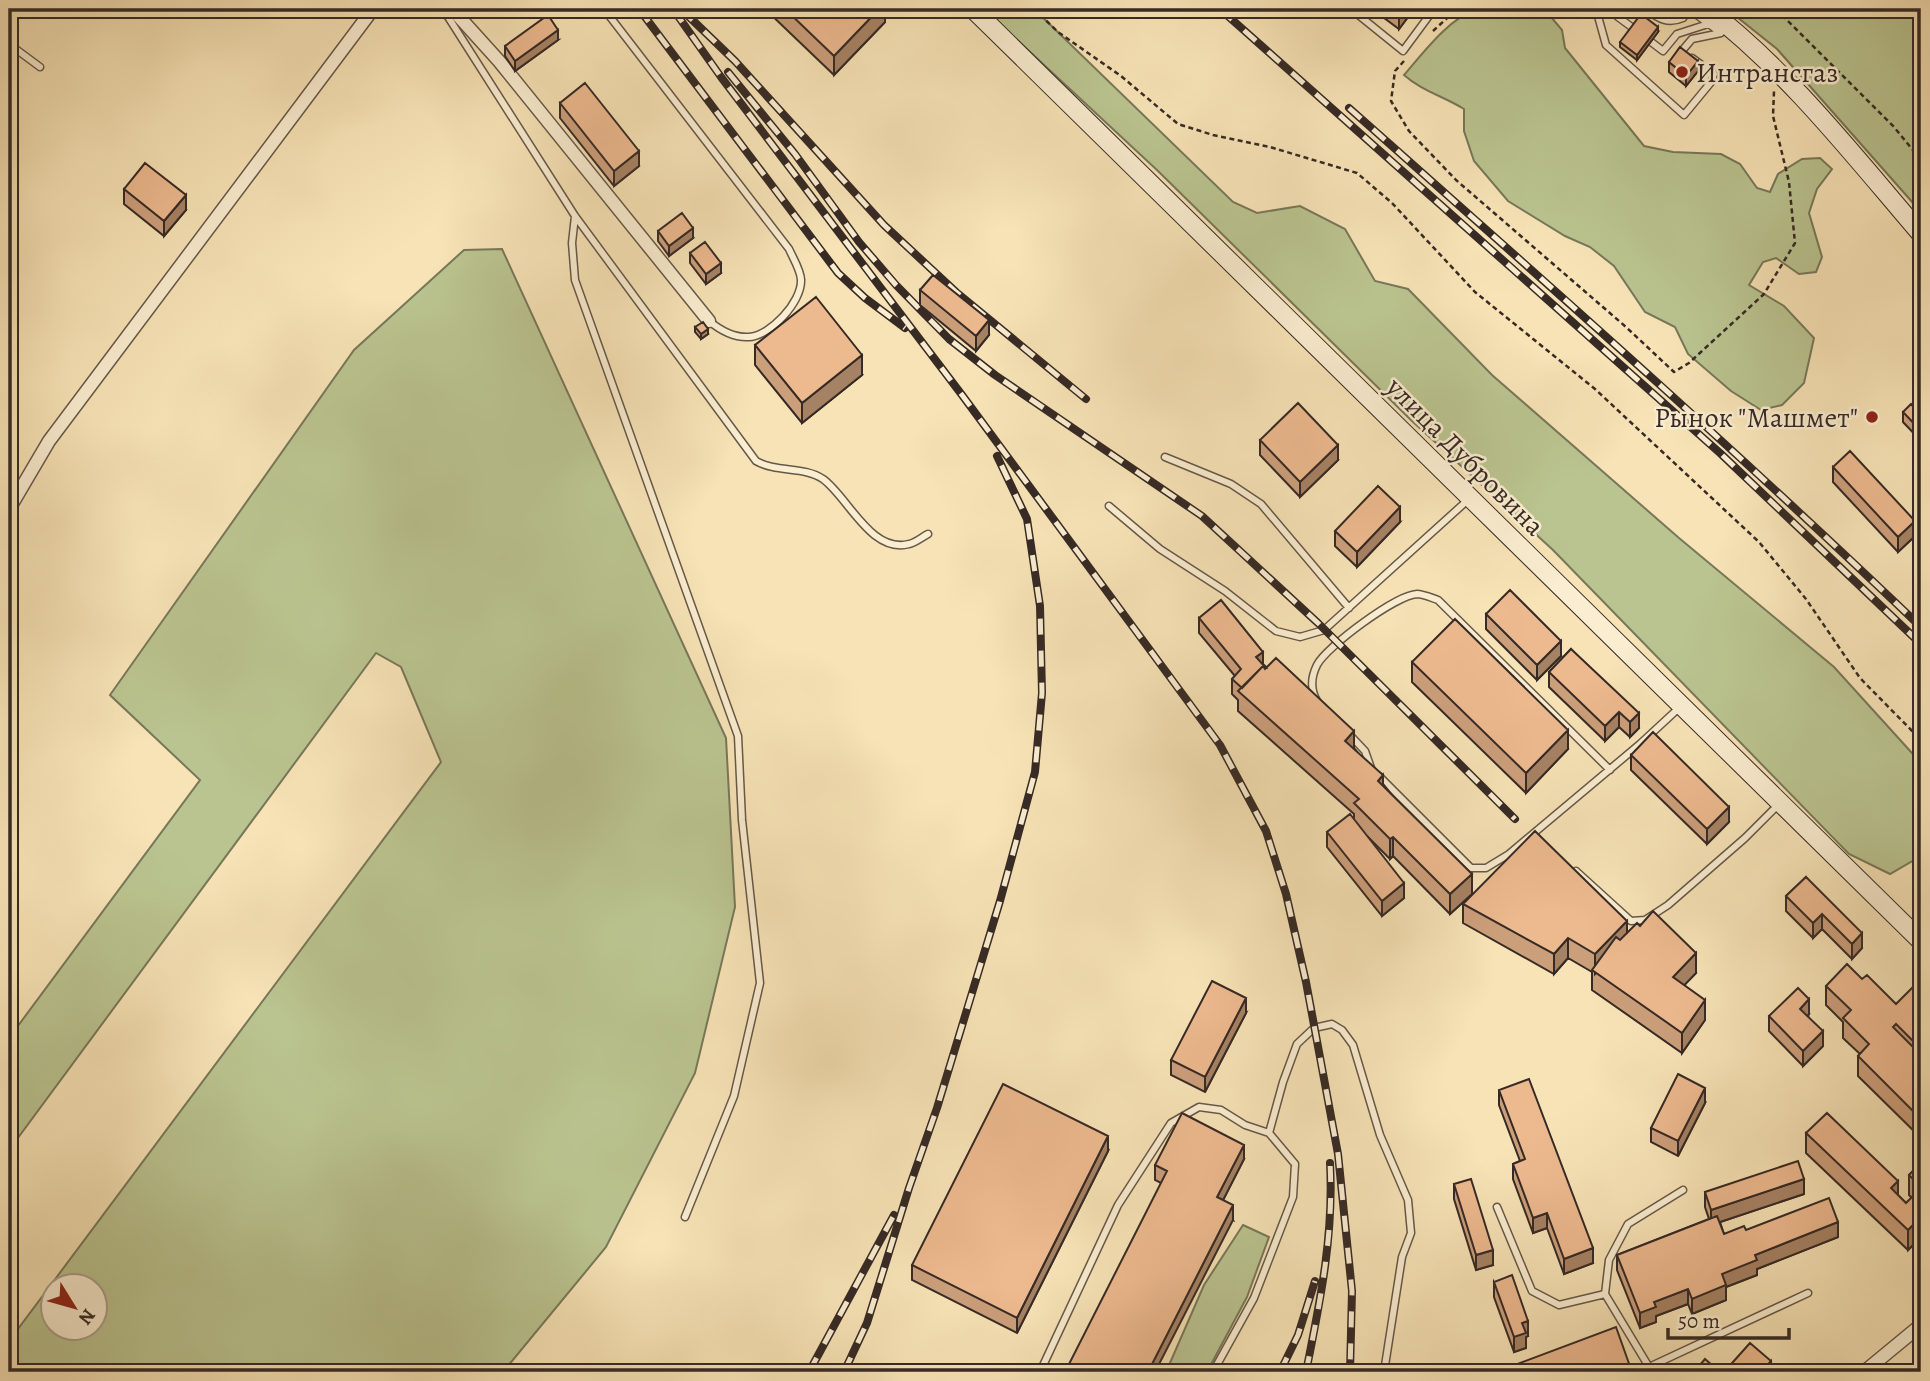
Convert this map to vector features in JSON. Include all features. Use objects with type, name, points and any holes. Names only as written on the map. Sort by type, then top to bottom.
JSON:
[{"type":"main road","name":"улица Дубровина","points":[[973,9],[1921,941]]},
{"type":"main road","points":[[1712,17],[1775,70],[1812,107],[1921,234]]},
{"type":"street","points":[[9,509],[49,441],[373,9]]},
{"type":"street","points":[[452,9],[499,61],[709,321]]},
{"type":"street","points":[[1868,1371],[1921,1325]]},
{"type":"lane","points":[[443,9],[575,216],[756,461],[768,468],[797,470],[822,478],[861,522],[887,544],[909,544],[928,534]]},
{"type":"lane","points":[[604,9],[789,249],[801,280],[795,302],[779,321],[762,332],[749,337],[723,332],[709,321]]},
{"type":"lane","points":[[1350,9],[1403,51],[1434,9]]},
{"type":"lane","points":[[1596,9],[1606,45],[1684,115],[1712,81],[1714,74],[1681,52],[1692,39],[1721,33],[1712,17],[1689,9],[1683,18],[1669,22],[1645,9]]},
{"type":"lane","points":[[1614,9],[1618,17],[1663,51],[1677,34],[1712,17]]},
{"type":"lane","points":[[9,44],[40,67]]},
{"type":"lane","points":[[575,216],[572,243],[575,280],[738,736],[742,820],[760,983],[734,1096],[685,1217]]},
{"type":"lane","points":[[1165,457],[1231,484],[1261,504],[1349,608]]},
{"type":"lane","points":[[1109,506],[1160,548],[1226,591],[1276,631],[1300,637],[1324,630],[1471,498]]},
{"type":"lane","points":[[1323,707],[1315,698],[1311,683],[1317,663],[1338,643],[1398,599],[1418,594],[1438,600],[1610,770]]},
{"type":"lane","points":[[1340,725],[1365,751],[1371,768],[1471,868],[1486,868],[1534,834],[1682,706]]},
{"type":"lane","points":[[1572,868],[1631,921],[1645,920],[1703,876],[1780,803]]},
{"type":"lane","points":[[1534,834],[1543,842]]},
{"type":"lane","points":[[1269,1133],[1297,1044],[1314,1028],[1332,1024],[1342,1030],[1353,1045],[1380,1135],[1408,1200],[1411,1233],[1402,1256],[1384,1372]]},
{"type":"lane","points":[[1040,1372],[1118,1205],[1171,1123],[1199,1107],[1221,1110],[1245,1125],[1269,1133],[1295,1164],[1293,1197],[1254,1298],[1213,1372]]},
{"type":"lane","points":[[1683,1190],[1628,1224],[1609,1260],[1605,1294],[1649,1370],[1808,1293]]},
{"type":"lane","points":[[1497,1207],[1532,1292],[1559,1305],[1605,1294]]},
{"type":"path","points":[[1034,9],[1058,32],[1121,76],[1178,124],[1213,135],[1270,147],[1357,173],[1392,203],[1475,292],[1595,390],[1759,542],[1806,599],[1860,678],[1921,740]]},
{"type":"path","points":[[1429,35],[1457,9]]},
{"type":"path","points":[[1776,9],[1894,127],[1921,160]]},
{"type":"path","points":[[1412,53],[1395,71],[1391,101],[1409,131],[1456,180],[1674,372],[1689,363],[1764,294],[1795,243],[1789,182],[1773,116],[1775,70]]},
{"type":"green space","points":[[984,9],[1034,9],[1233,202],[1257,213],[1300,206],[1345,229],[1375,281],[1408,289],[1492,375],[1679,538],[1834,667],[1921,763],[1921,856],[1890,874],[1849,854],[1553,550],[1412,421],[1158,171]]},
{"type":"green space","points":[[1477,9],[1509,9],[1551,17],[1562,30],[1565,48],[1644,146],[1673,152],[1721,154],[1740,164],[1757,188],[1770,192],[1778,174],[1802,159],[1820,158],[1832,169],[1817,189],[1809,213],[1822,257],[1816,272],[1799,274],[1776,258],[1763,262],[1749,285],[1784,306],[1814,338],[1804,383],[1782,405],[1761,410],[1731,391],[1688,354],[1675,327],[1645,312],[1614,266],[1590,247],[1565,236],[1508,201],[1474,161],[1464,131],[1464,109],[1404,75],[1447,28]]},
{"type":"green space","points":[[1727,9],[1921,9],[1921,212],[1777,49]]},
{"type":"green space","points":[[502,249],[726,738],[735,907],[695,1073],[606,1247],[503,1372],[9,1372],[9,1341],[38,1302],[38,1342],[108,1342],[108,1272],[60,1272],[441,762],[401,667],[376,653],[9,1150],[9,1038],[200,780],[110,695],[354,350],[464,250]]},
{"type":"green space","points":[[1243,1225],[1269,1237],[1247,1297],[1207,1372],[1166,1372],[1204,1285]]},
{"type":"building","points":[[785,9],[879,9],[834,56]]},
{"type":"building","points":[[1641,14],[1658,27],[1637,55],[1620,42]]},
{"type":"building","points":[[548,15],[558,30],[515,61],[505,46]]},
{"type":"building","points":[[1680,47],[1698,61],[1686,76],[1669,62]]},
{"type":"building","points":[[585,83],[639,151],[614,171],[560,103]]},
{"type":"building","points":[[145,163],[186,195],[164,221],[124,189]]},
{"type":"building","points":[[682,213],[693,228],[669,246],[658,231]]},
{"type":"building","points":[[705,242],[721,263],[706,274],[690,253]]},
{"type":"building","points":[[933,275],[989,320],[976,336],[920,290]]},
{"type":"building","points":[[816,297],[862,355],[802,403],[755,345]]},
{"type":"building","points":[[703,322],[708,329],[701,334],[695,327]]},
{"type":"building","points":[[1298,403],[1338,445],[1300,482],[1260,440]]},
{"type":"building","points":[[1911,404],[1921,415],[1921,431],[1903,412]]},
{"type":"building","points":[[1850,451],[1915,521],[1898,537],[1833,467]]},
{"type":"building","points":[[1378,486],[1400,507],[1357,552],[1335,531]]},
{"type":"building","points":[[1510,590],[1561,641],[1537,665],[1486,614]]},
{"type":"building","points":[[1221,600],[1263,652],[1256,657],[1266,668],[1263,666],[1242,688],[1232,679],[1241,669],[1199,618]]},
{"type":"building","points":[[1455,619],[1568,730],[1526,773],[1412,662]]},
{"type":"building","points":[[1571,649],[1639,713],[1630,722],[1619,712],[1605,726],[1549,672]]},
{"type":"building","points":[[1276,658],[1354,731],[1345,741],[1383,775],[1378,781],[1472,874],[1450,894],[1393,837],[1390,839],[1354,803],[1359,799],[1238,691],[1263,666],[1265,669]]},
{"type":"building","points":[[1653,732],[1729,807],[1707,829],[1631,755]]},
{"type":"building","points":[[1350,814],[1404,883],[1382,901],[1327,832]]},
{"type":"building","points":[[1535,831],[1627,921],[1595,954],[1568,938],[1554,954],[1463,904]]},
{"type":"building","points":[[1806,877],[1862,933],[1852,944],[1822,914],[1813,923],[1786,896]]},
{"type":"building","points":[[1653,911],[1696,953],[1673,977],[1705,1000],[1682,1033],[1592,970],[1616,937],[1620,940],[1637,923],[1640,926]]},
{"type":"building","points":[[1847,964],[1862,979],[1867,975],[1896,1004],[1916,984],[1921,989],[1921,1049],[1896,1024],[1893,1027],[1921,1055],[1921,1119],[1858,1056],[1869,1044],[1843,1018],[1851,1010],[1826,986]]},
{"type":"building","points":[[1212,981],[1246,998],[1205,1077],[1171,1060]]},
{"type":"building","points":[[1798,988],[1809,999],[1800,1009],[1823,1031],[1803,1051],[1769,1016]]},
{"type":"building","points":[[1678,1074],[1705,1088],[1678,1141],[1651,1128]]},
{"type":"building","points":[[1529,1079],[1593,1248],[1564,1259],[1547,1213],[1533,1218],[1513,1164],[1525,1159],[1499,1090]]},
{"type":"building","points":[[1003,1084],[1108,1136],[1017,1318],[912,1265]]},
{"type":"building","points":[[1182,1113],[1244,1145],[1217,1197],[1233,1205],[1148,1372],[1065,1372],[1167,1171],[1155,1165]]},
{"type":"building","points":[[1827,1113],[1898,1181],[1891,1188],[1906,1203],[1921,1188],[1921,1217],[1908,1230],[1806,1133]]},
{"type":"building","points":[[1798,1161],[1804,1179],[1711,1210],[1705,1192]]},
{"type":"building","points":[[1921,1163],[1921,1187],[1909,1175]]},
{"type":"building","points":[[1471,1179],[1493,1250],[1476,1255],[1454,1184]]},
{"type":"building","points":[[1829,1198],[1838,1222],[1755,1255],[1757,1260],[1722,1274],[1726,1285],[1692,1299],[1688,1289],[1654,1302],[1656,1307],[1640,1313],[1617,1255],[1717,1216],[1724,1234],[1744,1226],[1746,1230]]},
{"type":"building","points":[[1512,1275],[1528,1321],[1522,1323],[1526,1333],[1514,1337],[1494,1282]]},
{"type":"building","points":[[1616,1327],[1632,1372],[1496,1372]]},
{"type":"building","points":[[1750,1343],[1771,1361],[1761,1372],[1724,1372]]},
{"type":"building","points":[[1705,1359],[1720,1372],[1694,1372]]},
{"type":"building","points":[[1921,1363],[1921,1372],[1910,1372]]},
{"type":"railway","points":[[639,9],[838,273],[865,298],[905,328]]},
{"type":"railway","points":[[673,9],[1220,745],[1266,831],[1286,894],[1306,982],[1338,1154],[1352,1291],[1350,1372]]},
{"type":"railway","points":[[681,9],[735,61],[884,225],[956,292],[1086,399]]},
{"type":"railway","points":[[1220,9],[1720,453],[1921,644]]},
{"type":"railway","points":[[728,72],[795,154],[859,242],[896,285],[949,339],[995,375],[1202,516],[1319,624],[1515,819]]},
{"type":"railway","points":[[1349,108],[1566,300],[1921,627]]},
{"type":"railway","points":[[844,1372],[867,1323],[937,1108],[1000,901],[1035,772],[1042,693],[1040,606],[1027,519],[997,456]]},
{"type":"railway","points":[[1306,1372],[1328,1242],[1330,1163]]},
{"type":"railway","points":[[809,1372],[894,1215]]},
{"type":"railway","points":[[1280,1372],[1298,1335],[1315,1281]]},
{"type":"place","name":"Интрансгаз","points":[[1682,72]]},
{"type":"place","name":"Рынок \"Машмет\"","points":[[1872,417]]}]
